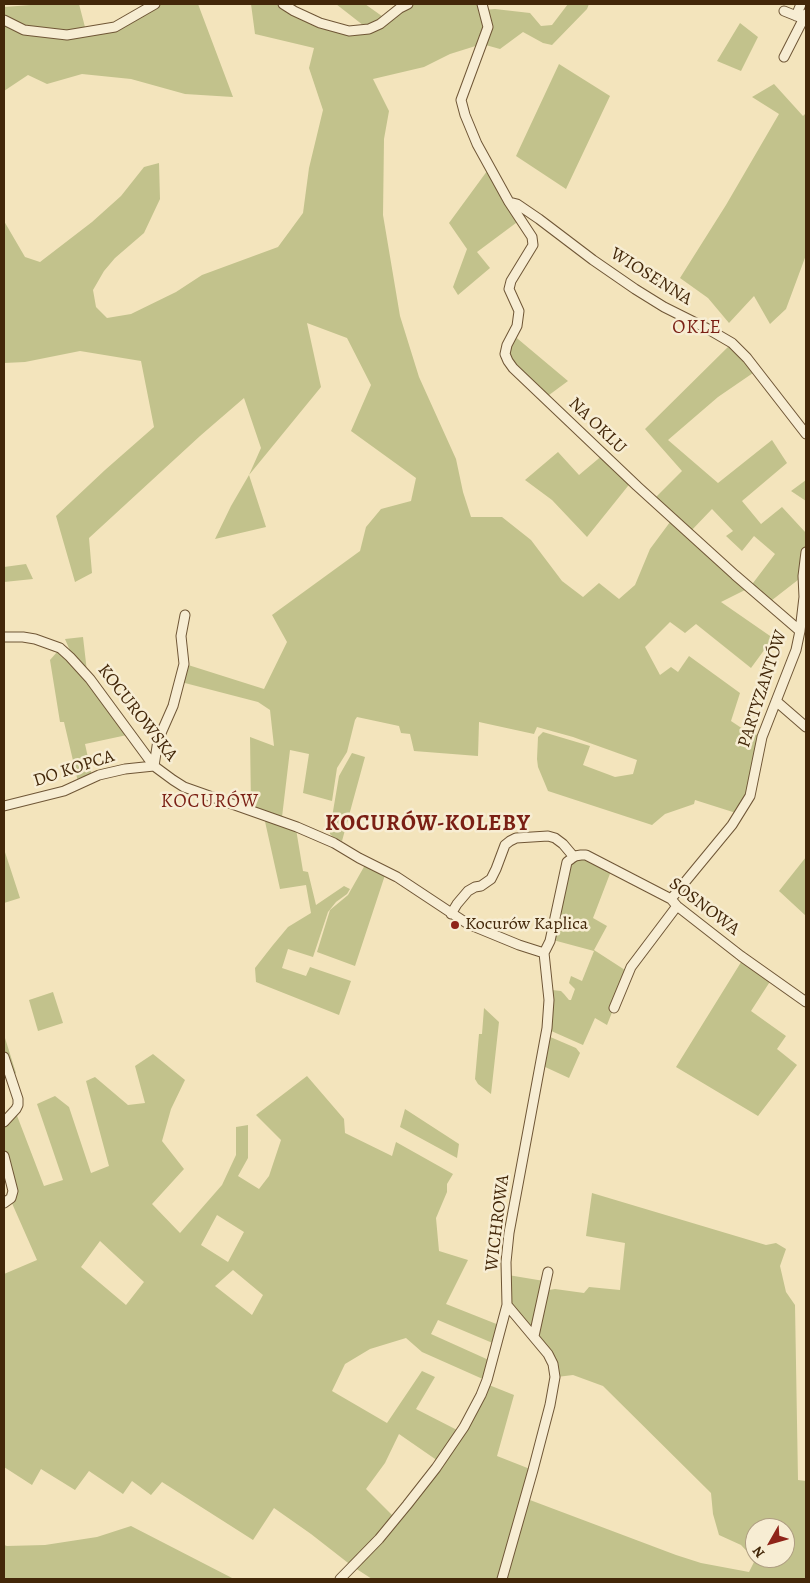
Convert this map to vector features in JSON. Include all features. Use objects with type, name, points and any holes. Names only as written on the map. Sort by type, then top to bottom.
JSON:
[{"type":"street","points":[[4,20],[24,30],[67,35],[115,27],[155,4]]},
{"type":"street","points":[[283,4],[320,23],[349,31],[369,29],[380,24],[401,5]]},
{"type":"street","points":[[482,4],[488,27],[461,100],[477,144],[509,202]]},
{"type":"street","points":[[784,57],[802,17],[801,4]]},
{"type":"street","points":[[784,11],[802,17]]},
{"type":"street","name":"WIOSENNA","points":[[509,202],[517,204],[539,219],[635,289],[664,307],[732,343],[747,358],[806,434]]},
{"type":"street","name":"NA OKLU","points":[[509,202],[532,237],[533,245],[511,281],[509,289],[520,311],[517,326],[507,345],[505,354],[508,361],[513,368],[637,486],[800,631]]},
{"type":"street","name":"PARTYZANTÓW","points":[[614,1008],[631,967],[674,902],[747,802],[751,793],[762,737],[796,650],[800,631],[806,552]]},
{"type":"street","points":[[154,766],[158,740],[173,706],[184,664],[181,636],[185,615]]},
{"type":"street","name":"KOCUROWSKA","points":[[4,638],[23,637],[35,639],[60,648],[90,679],[154,766],[163,774],[184,786],[297,827],[334,843],[397,877],[468,924],[519,946],[544,953]]},
{"type":"street","points":[[776,701],[806,727]]},
{"type":"street","name":"DO KOPCA","points":[[4,806],[64,791],[99,775],[125,769],[154,766]]},
{"type":"street","points":[[451,914],[468,891],[482,886],[491,879],[505,844],[516,838],[548,836],[555,838],[574,857]]},
{"type":"street","name":"SOSNOWA","points":[[574,857],[581,854],[590,857],[674,902],[740,956],[806,1002]]},
{"type":"street","name":"WICHROWA","points":[[340,1579],[379,1539],[436,1468],[464,1427],[482,1395],[487,1380],[507,1305],[506,1262],[509,1233],[547,1028],[549,1000],[544,953],[550,941],[567,864],[574,857]]},
{"type":"street","points":[[4,1057],[18,1099],[16,1109],[4,1122]]},
{"type":"street","points":[[4,1156],[13,1192],[11,1198],[4,1203]]},
{"type":"street","points":[[534,1336],[548,1272]]},
{"type":"street","points":[[502,1579],[535,1463],[555,1377],[553,1364],[548,1354],[507,1305]]},
{"type":"green space","points":[[79,4],[86,31],[115,27],[155,4],[198,4],[233,97],[185,94],[131,79],[82,74],[47,84],[28,75],[4,91],[4,7]]},
{"type":"green space","points":[[251,4],[296,4],[294,11],[349,31],[368,29],[336,4],[365,4],[386,19],[408,4],[482,4],[484,10],[495,9],[530,13],[541,26],[552,25],[568,4],[589,4],[587,9],[552,45],[543,43],[523,32],[500,49],[482,44],[450,54],[424,67],[373,79],[389,111],[384,139],[383,215],[400,316],[419,377],[456,459],[471,517],[502,517],[531,540],[562,581],[583,597],[599,583],[619,599],[635,585],[650,549],[673,518],[653,500],[682,471],[645,429],[732,343],[753,373],[718,397],[668,440],[718,483],[772,440],[787,463],[742,501],[761,524],[782,507],[806,533],[803,576],[767,604],[749,588],[721,602],[773,638],[751,668],[696,624],[685,633],[670,622],[645,647],[660,675],[671,667],[678,672],[689,656],[740,693],[731,721],[743,729],[762,737],[750,790],[736,813],[695,800],[694,804],[665,814],[652,825],[548,791],[538,767],[537,759],[538,737],[543,732],[590,746],[583,765],[615,777],[633,774],[637,760],[573,737],[537,727],[534,734],[479,722],[478,756],[414,751],[410,734],[401,733],[399,726],[357,717],[347,752],[337,768],[332,801],[303,793],[309,754],[290,750],[282,817],[251,806],[250,737],[274,746],[270,710],[258,702],[181,682],[185,664],[264,689],[287,642],[272,615],[360,551],[366,527],[381,509],[411,501],[416,478],[351,431],[371,385],[347,338],[307,323],[321,387],[249,475],[261,448],[244,398],[89,538],[92,573],[75,582],[56,516],[154,427],[141,361],[80,351],[25,362],[4,363],[4,221],[25,257],[40,262],[92,222],[121,196],[144,167],[159,163],[160,199],[144,233],[115,258],[104,271],[93,290],[96,307],[107,318],[131,314],[176,292],[202,275],[278,247],[303,213],[309,168],[323,110],[309,68],[314,48],[255,34]],"holes":[[[712,509],[733,531],[726,536],[742,551],[754,536],[775,554],[750,587],[689,533]]]},
{"type":"green space","points":[[740,23],[758,37],[741,71],[717,61]]},
{"type":"green space","points":[[559,64],[610,96],[566,189],[516,156]]},
{"type":"green space","points":[[774,84],[803,116],[806,113],[806,255],[786,309],[770,324],[754,296],[729,323],[708,298],[680,278],[726,205],[779,114],[752,97]]},
{"type":"green space","points":[[490,167],[520,220],[477,252],[490,268],[458,295],[453,287],[467,249],[449,223]]},
{"type":"green space","points":[[512,334],[568,381],[545,398],[513,368],[507,345]]},
{"type":"green space","points":[[558,452],[579,475],[604,454],[632,481],[587,537],[552,500],[525,480]]},
{"type":"green space","points":[[249,475],[266,527],[215,539]]},
{"type":"green space","points":[[806,480],[806,501],[791,491]]},
{"type":"green space","points":[[26,564],[33,579],[4,582],[4,567]]},
{"type":"green space","points":[[83,637],[87,672],[71,653],[65,639]]},
{"type":"green space","points":[[57,652],[83,675],[127,735],[85,744],[92,776],[78,782],[64,722],[60,722],[50,660]]},
{"type":"green space","points":[[352,753],[365,757],[342,841],[330,834],[330,829],[339,776]]},
{"type":"green space","points":[[264,817],[296,829],[303,871],[308,872],[316,905],[344,886],[350,889],[328,912],[313,957],[288,949],[282,968],[306,976],[310,967],[351,981],[339,1015],[256,982],[255,968],[273,945],[288,927],[311,913],[306,885],[280,889]]},
{"type":"green space","points":[[4,849],[20,898],[4,903]]},
{"type":"green space","points":[[806,857],[806,916],[779,891]]},
{"type":"green space","points":[[580,858],[587,859],[611,871],[593,918],[607,926],[594,950],[628,972],[607,1025],[595,1018],[583,1045],[549,1030],[552,990],[561,991],[571,1000],[575,989],[569,983],[571,976],[582,981],[594,951],[553,940],[569,865]]},
{"type":"green space","points":[[365,865],[385,875],[355,966],[317,952],[330,910],[348,895]]},
{"type":"green space","points":[[743,959],[771,980],[751,1011],[786,1036],[777,1049],[797,1065],[758,1116],[676,1067]]},
{"type":"green space","points":[[53,992],[63,1023],[38,1031],[29,1000]]},
{"type":"green space","points":[[484,1008],[499,1022],[491,1094],[478,1084],[475,1079],[479,1034],[482,1034]]},
{"type":"green space","points":[[548,1036],[576,1048],[580,1053],[569,1078],[543,1066]]},
{"type":"green space","points":[[5,1038],[16,1073],[12,1076],[4,1052]]},
{"type":"green space","points":[[153,1054],[185,1080],[171,1109],[162,1141],[184,1169],[152,1204],[180,1233],[222,1185],[236,1155],[236,1127],[248,1125],[248,1158],[238,1176],[259,1189],[269,1176],[281,1140],[256,1115],[307,1076],[344,1119],[345,1133],[392,1156],[396,1142],[453,1174],[447,1184],[447,1192],[436,1218],[439,1251],[468,1260],[446,1304],[499,1325],[495,1344],[438,1320],[431,1334],[491,1361],[485,1380],[422,1352],[406,1338],[370,1349],[345,1364],[332,1391],[387,1423],[422,1371],[435,1377],[416,1409],[459,1431],[438,1461],[399,1434],[385,1463],[366,1489],[397,1520],[439,1471],[466,1430],[489,1385],[514,1395],[497,1456],[530,1469],[522,1497],[701,1563],[749,1572],[751,1568],[795,1568],[795,1518],[745,1518],[745,1549],[741,1545],[719,1535],[713,1514],[711,1493],[603,1386],[573,1375],[557,1377],[555,1361],[534,1336],[545,1293],[549,1290],[555,1289],[584,1293],[589,1287],[620,1290],[625,1243],[586,1236],[592,1193],[766,1245],[776,1243],[786,1249],[780,1266],[786,1292],[795,1305],[798,1480],[806,1481],[806,1579],[372,1579],[274,1508],[253,1540],[162,1482],[151,1495],[132,1481],[123,1494],[89,1471],[75,1490],[41,1469],[32,1485],[4,1467],[4,1274],[37,1260],[11,1201],[14,1190],[4,1152],[4,1125],[16,1113],[44,1186],[63,1180],[37,1104],[55,1096],[69,1107],[91,1173],[109,1166],[86,1081],[95,1077],[128,1105],[145,1103],[135,1066]],"holes":[[[217,1215],[244,1232],[228,1262],[201,1245]],[[100,1241],[144,1282],[126,1305],[81,1267]],[[233,1270],[263,1295],[252,1315],[215,1286]]]},
{"type":"green space","points":[[405,1109],[459,1144],[457,1158],[400,1127]]},
{"type":"green space","points":[[508,1275],[544,1281],[533,1326],[531,1327],[529,1327],[510,1302]]},
{"type":"green space","points":[[131,1526],[234,1579],[4,1579],[4,1545],[45,1545],[97,1537]]},
{"type":"place","name":"Kocurów Kaplica","points":[[455,925]]},
{"type":"district","name":"OKLE","points":[[697,328]]},
{"type":"district","name":"KOCURÓW","points":[[210,802]]},
{"type":"district","name":"KOCURÓW-KOLEBY","points":[[428,825]]}]
